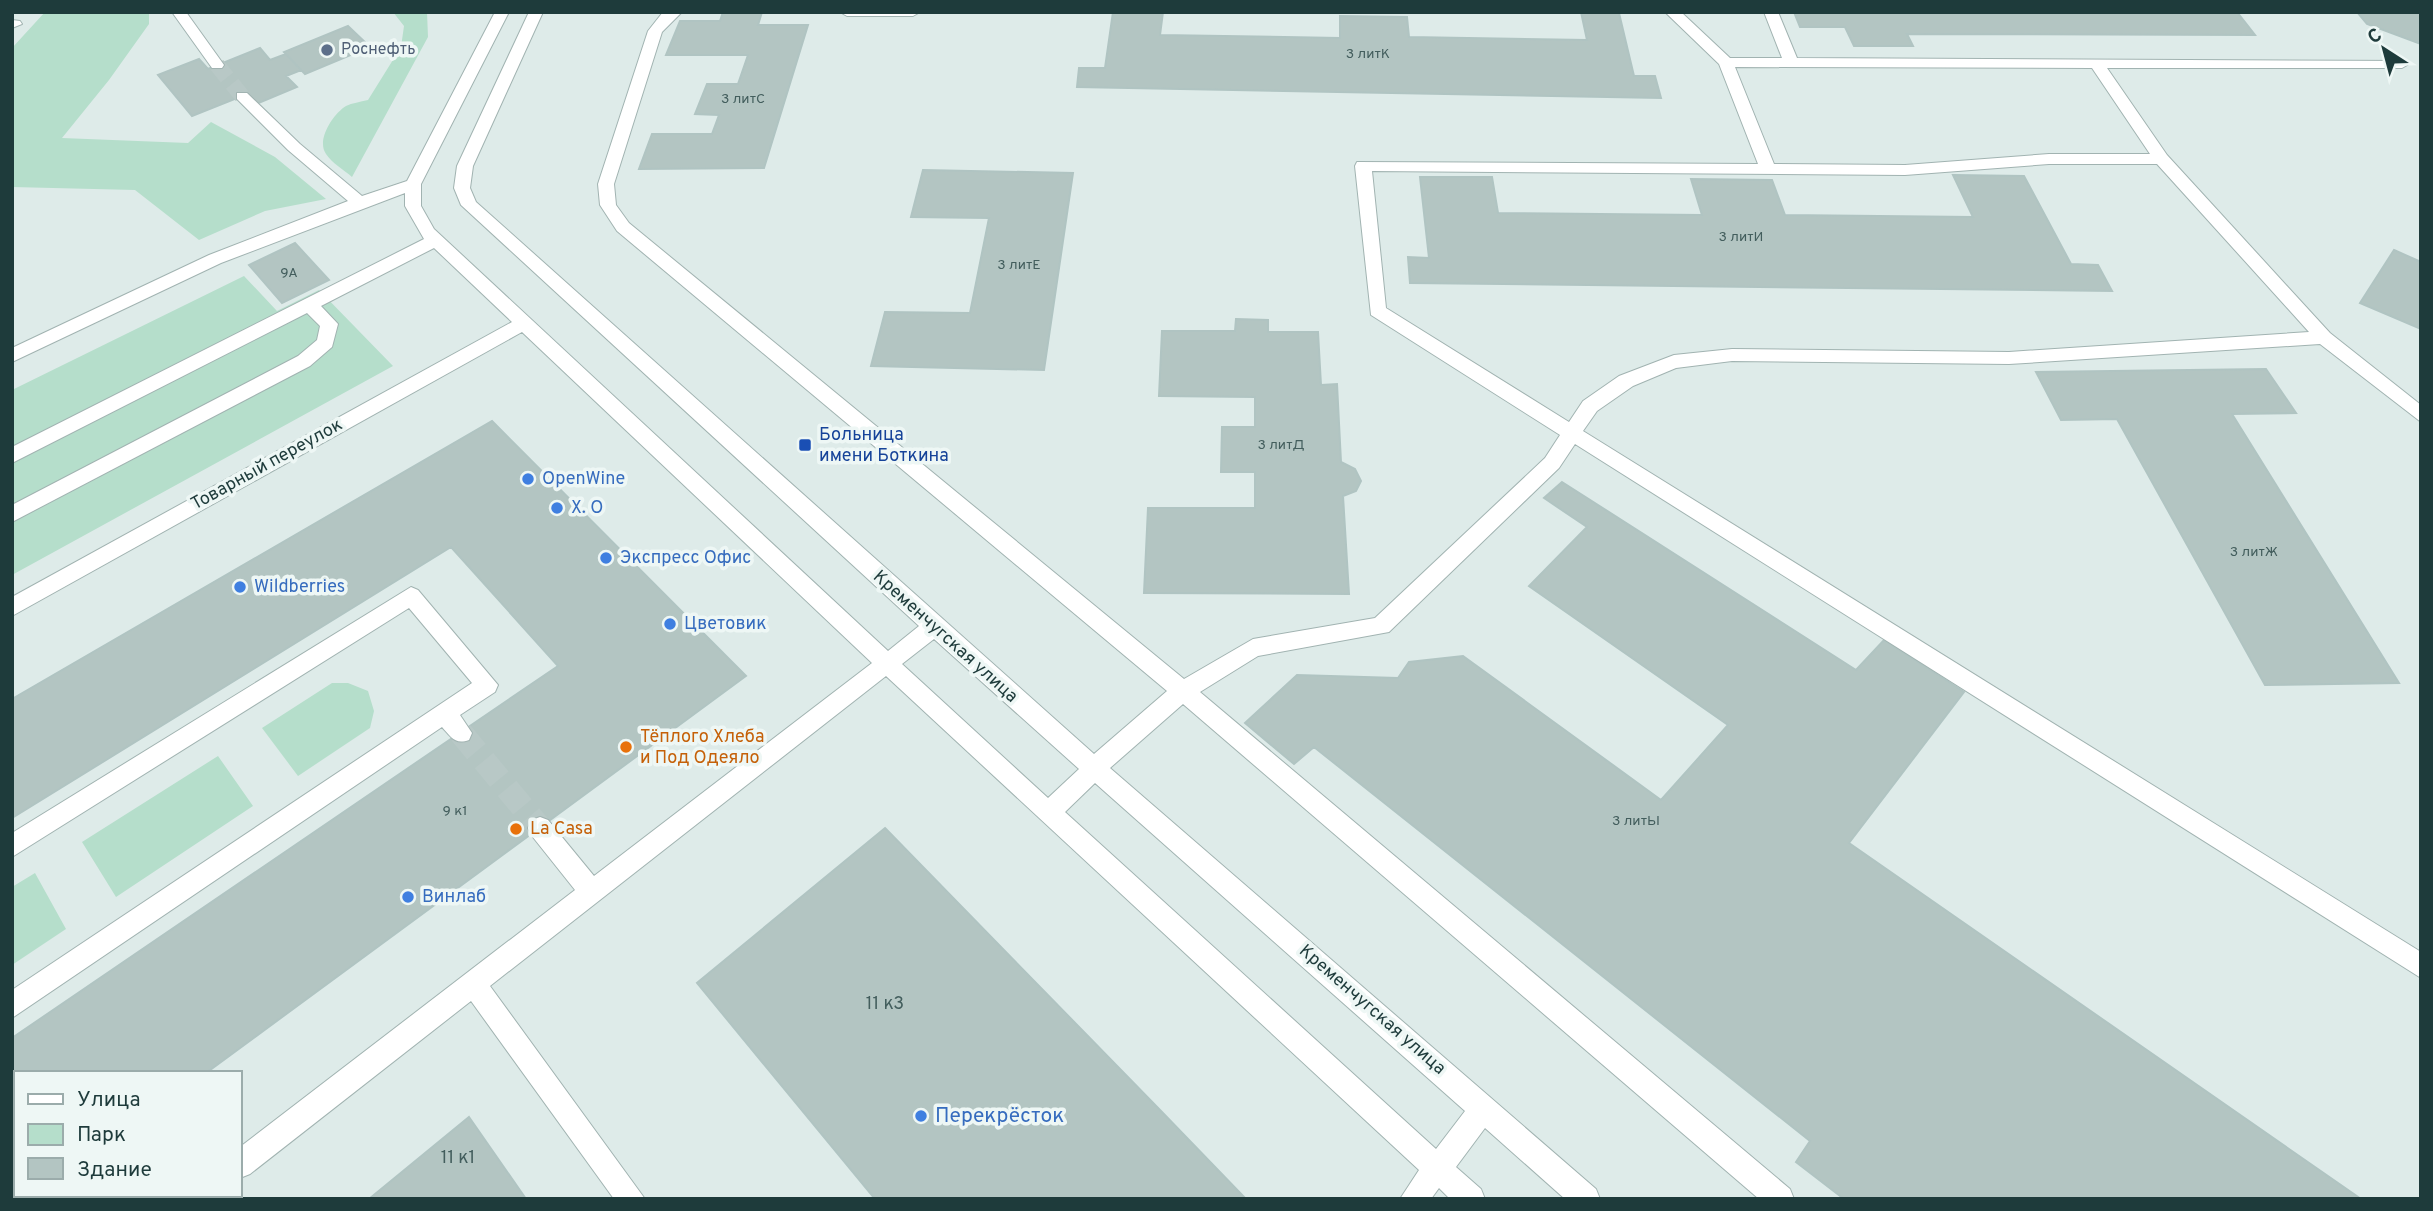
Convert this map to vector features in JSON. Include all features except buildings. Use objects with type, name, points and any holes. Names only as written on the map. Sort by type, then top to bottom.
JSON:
[{"type":"street","points":[[179,12],[218,65]]},
{"type":"street","points":[[502,12],[413,184],[413,206],[436,240],[522,324],[886,663],[1471,1199]]},
{"type":"street","name":"Кременчугская улица","points":[[536,12],[465,166],[461,188],[469,205],[934,627],[1586,1199]]},
{"type":"street","points":[[675,12],[669,14],[655,31],[606,184],[608,205],[623,227],[1183,691],[1780,1199]]},
{"type":"street","points":[[847,12],[913,12]]},
{"type":"street","points":[[1672,12],[1726,62],[1768,169]]},
{"type":"street","points":[[1771,12],[1792,63]]},
{"type":"street","points":[[1726,62],[2402,64]]},
{"type":"street","points":[[2096,64],[2161,159],[2324,337],[2421,415]]},
{"type":"street","points":[[242,96],[294,147],[360,203]]},
{"type":"street","points":[[2161,159],[2049,159],[1905,170],[1363,166],[1377,311],[1571,436],[2421,966]]},
{"type":"street","points":[[12,356],[215,260],[413,184]]},
{"type":"street","points":[[12,456],[436,240]]},
{"type":"street","points":[[12,514],[304,361],[326,343],[328,324],[309,304]]},
{"type":"street","name":"Товарный переулок","points":[[12,607],[522,324]]},
{"type":"street","points":[[1048,813],[1094,768],[1183,691],[1253,648],[1381,626],[1552,463],[1590,406],[1626,381],[1674,362],[1732,355],[2009,358],[2324,337]]},
{"type":"street","points":[[12,846],[411,596],[487,685],[12,1005]]},
{"type":"street","points":[[242,1162],[934,627]]},
{"type":"street","points":[[445,714],[461,733]]},
{"type":"street","points":[[540,828],[592,892]]},
{"type":"street","points":[[473,983],[631,1199]]},
{"type":"street","points":[[1414,1199],[1484,1108]]},
{"type":"green space","points":[[45,12],[149,12],[149,24],[109,80],[62,138],[188,143],[211,122],[275,157],[326,199],[265,211],[199,240],[135,190],[12,187],[12,48]]},
{"type":"green space","points":[[393,12],[427,12],[428,37],[352,177],[326,154],[323,142],[327,128],[341,110],[348,105],[368,100],[401,47],[404,26]]},
{"type":"green space","points":[[244,276],[277,311],[319,290],[393,366],[12,575],[12,390]]},
{"type":"green space","points":[[332,683],[348,683],[368,691],[374,711],[370,728],[298,776],[262,728]]},
{"type":"green space","points":[[218,756],[253,806],[116,897],[82,842]]},
{"type":"green space","points":[[35,873],[66,929],[12,965],[12,887]]},
{"type":"tunnel","points":[[217,65],[242,96]]},
{"type":"tunnel","points":[[461,733],[540,828]]},
{"type":"place","name":"Роснефть","points":[[327,50]]},
{"type":"place","name":"Больница имени Боткина","points":[[805,445]]},
{"type":"place","name":"OpenWine","points":[[528,479]]},
{"type":"place","name":"X. O","points":[[557,508]]},
{"type":"place","name":"Экспресс Офис","points":[[606,558]]},
{"type":"place","name":"Wildberries","points":[[240,587]]},
{"type":"place","name":"Цветовик","points":[[670,624]]},
{"type":"place","name":"Тёплого Хлеба и Под Одеяло","points":[[626,747]]},
{"type":"place","name":"La Casa","points":[[516,829]]},
{"type":"place","name":"Винлаб","points":[[408,897]]},
{"type":"place","name":"Перекрёсток","points":[[921,1116]]}]
